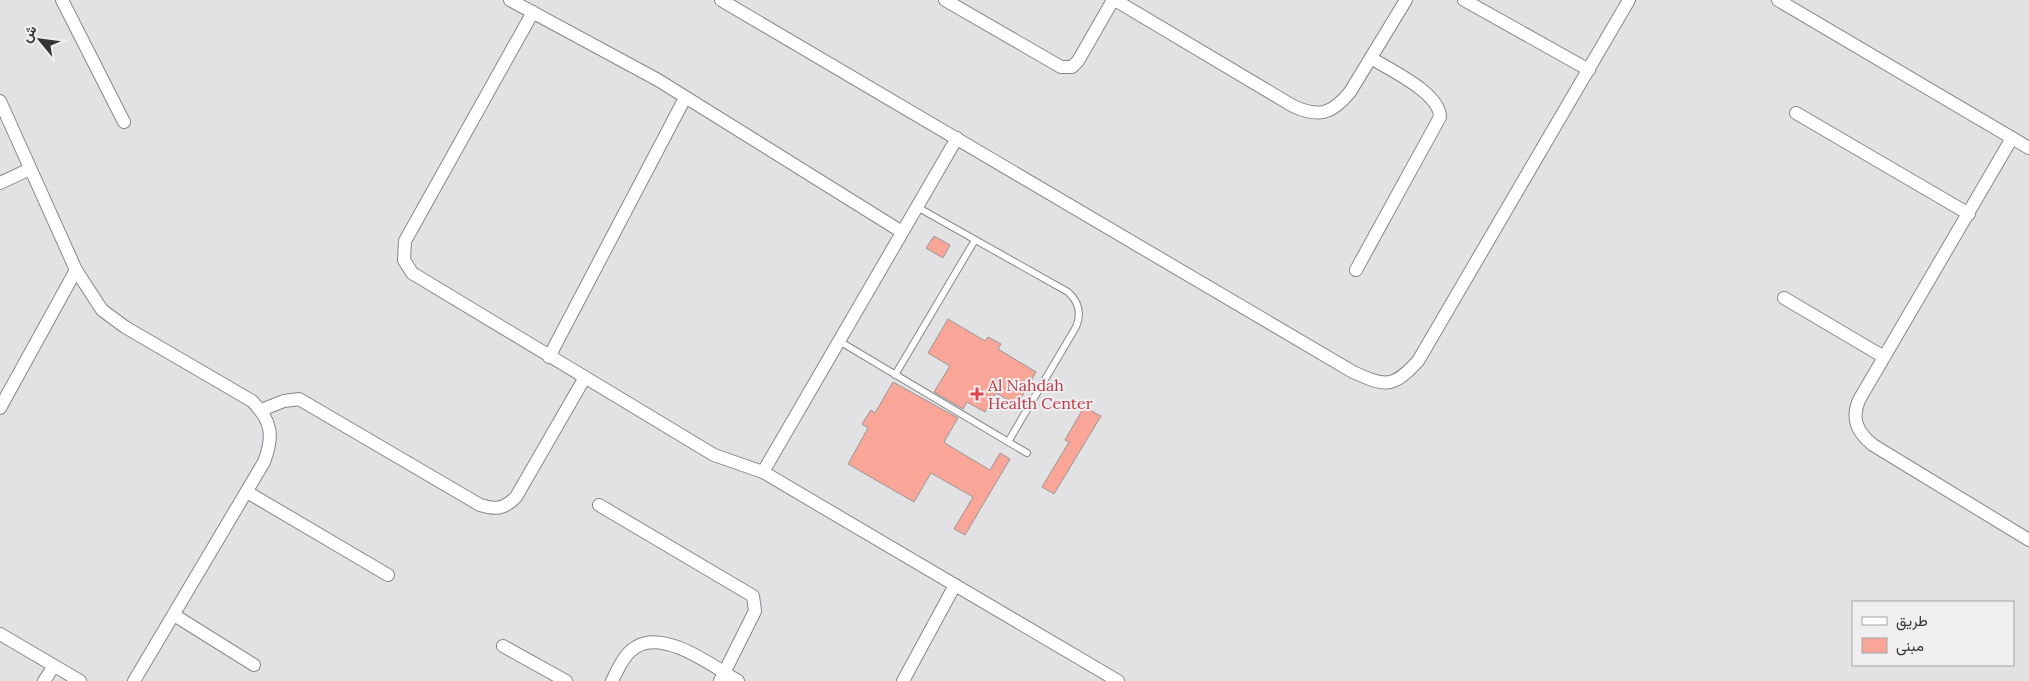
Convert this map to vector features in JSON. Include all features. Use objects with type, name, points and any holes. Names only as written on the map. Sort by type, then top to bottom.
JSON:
[{"type":"street","points":[[62,0],[124,122]]},
{"type":"street","points":[[510,0],[658,80],[902,232]]},
{"type":"street","points":[[721,0],[1353,372],[1377,383],[1390,382],[1402,377],[1418,360],[1629,0]]},
{"type":"street","points":[[945,0],[1061,67],[1072,67],[1078,61],[1114,0],[1306,112],[1320,113],[1330,111],[1339,105],[1350,92],[1406,0]]},
{"type":"street","points":[[1464,0],[1589,70]]},
{"type":"street","points":[[1778,0],[1797,5],[2029,148]]},
{"type":"street","points":[[533,12],[405,241],[404,260],[412,273],[584,379],[714,455],[762,472],[1118,681]]},
{"type":"street","points":[[1356,270],[1440,117],[1435,102],[1427,94],[1371,58]]},
{"type":"street","points":[[549,357],[686,98]]},
{"type":"street","points":[[0,101],[76,270],[102,310],[125,326],[240,393],[261,410],[270,433],[271,443],[264,462],[134,681]]},
{"type":"street","points":[[1796,113],[1970,214]]},
{"type":"street","points":[[762,472],[956,138]]},
{"type":"street","points":[[2012,138],[1970,214],[1884,357],[1855,411],[1858,428],[1863,437],[2029,540]]},
{"type":"street","points":[[0,183],[30,169]]},
{"type":"street","points":[[0,408],[76,270]]},
{"type":"street","points":[[1784,298],[1884,357]]},
{"type":"street","points":[[261,410],[284,401],[299,399],[480,505],[495,509],[507,506],[516,497],[584,379]]},
{"type":"street","points":[[247,492],[388,575]]},
{"type":"street","points":[[599,504],[753,596],[755,611],[722,677]]},
{"type":"street","points":[[903,681],[955,585]]},
{"type":"street","points":[[174,615],[254,665]]},
{"type":"street","points":[[0,634],[80,681]]},
{"type":"street","points":[[612,681],[626,657],[634,648],[652,642],[665,642],[676,646],[722,677],[738,681]]},
{"type":"street","points":[[503,646],[566,681]]},
{"type":"street","points":[[44,681],[54,666]]},
{"type":"lane","points":[[917,207],[1068,292],[1074,297],[1080,312],[1076,327],[1008,442]]},
{"type":"lane","points":[[895,375],[975,240]]},
{"type":"lane","points":[[839,341],[1027,453]]},
{"type":"building","points":[[934,236],[950,245],[943,258],[926,248]]},
{"type":"building","points":[[948,319],[985,341],[988,337],[1001,344],[998,349],[1036,372],[1017,405],[996,393],[985,412],[967,402],[963,409],[934,392],[950,366],[928,353]]},
{"type":"building","points":[[893,382],[958,418],[944,442],[948,445],[990,470],[1000,453],[1010,459],[965,535],[954,529],[973,497],[931,473],[914,502],[848,464],[868,428],[862,424],[871,410],[875,413]]},
{"type":"building","points":[[1084,407],[1101,416],[1054,494],[1042,487],[1069,442],[1065,440]]},
{"type":"place","name":"Al Nahdah Health Center","points":[[977,394]]}]
